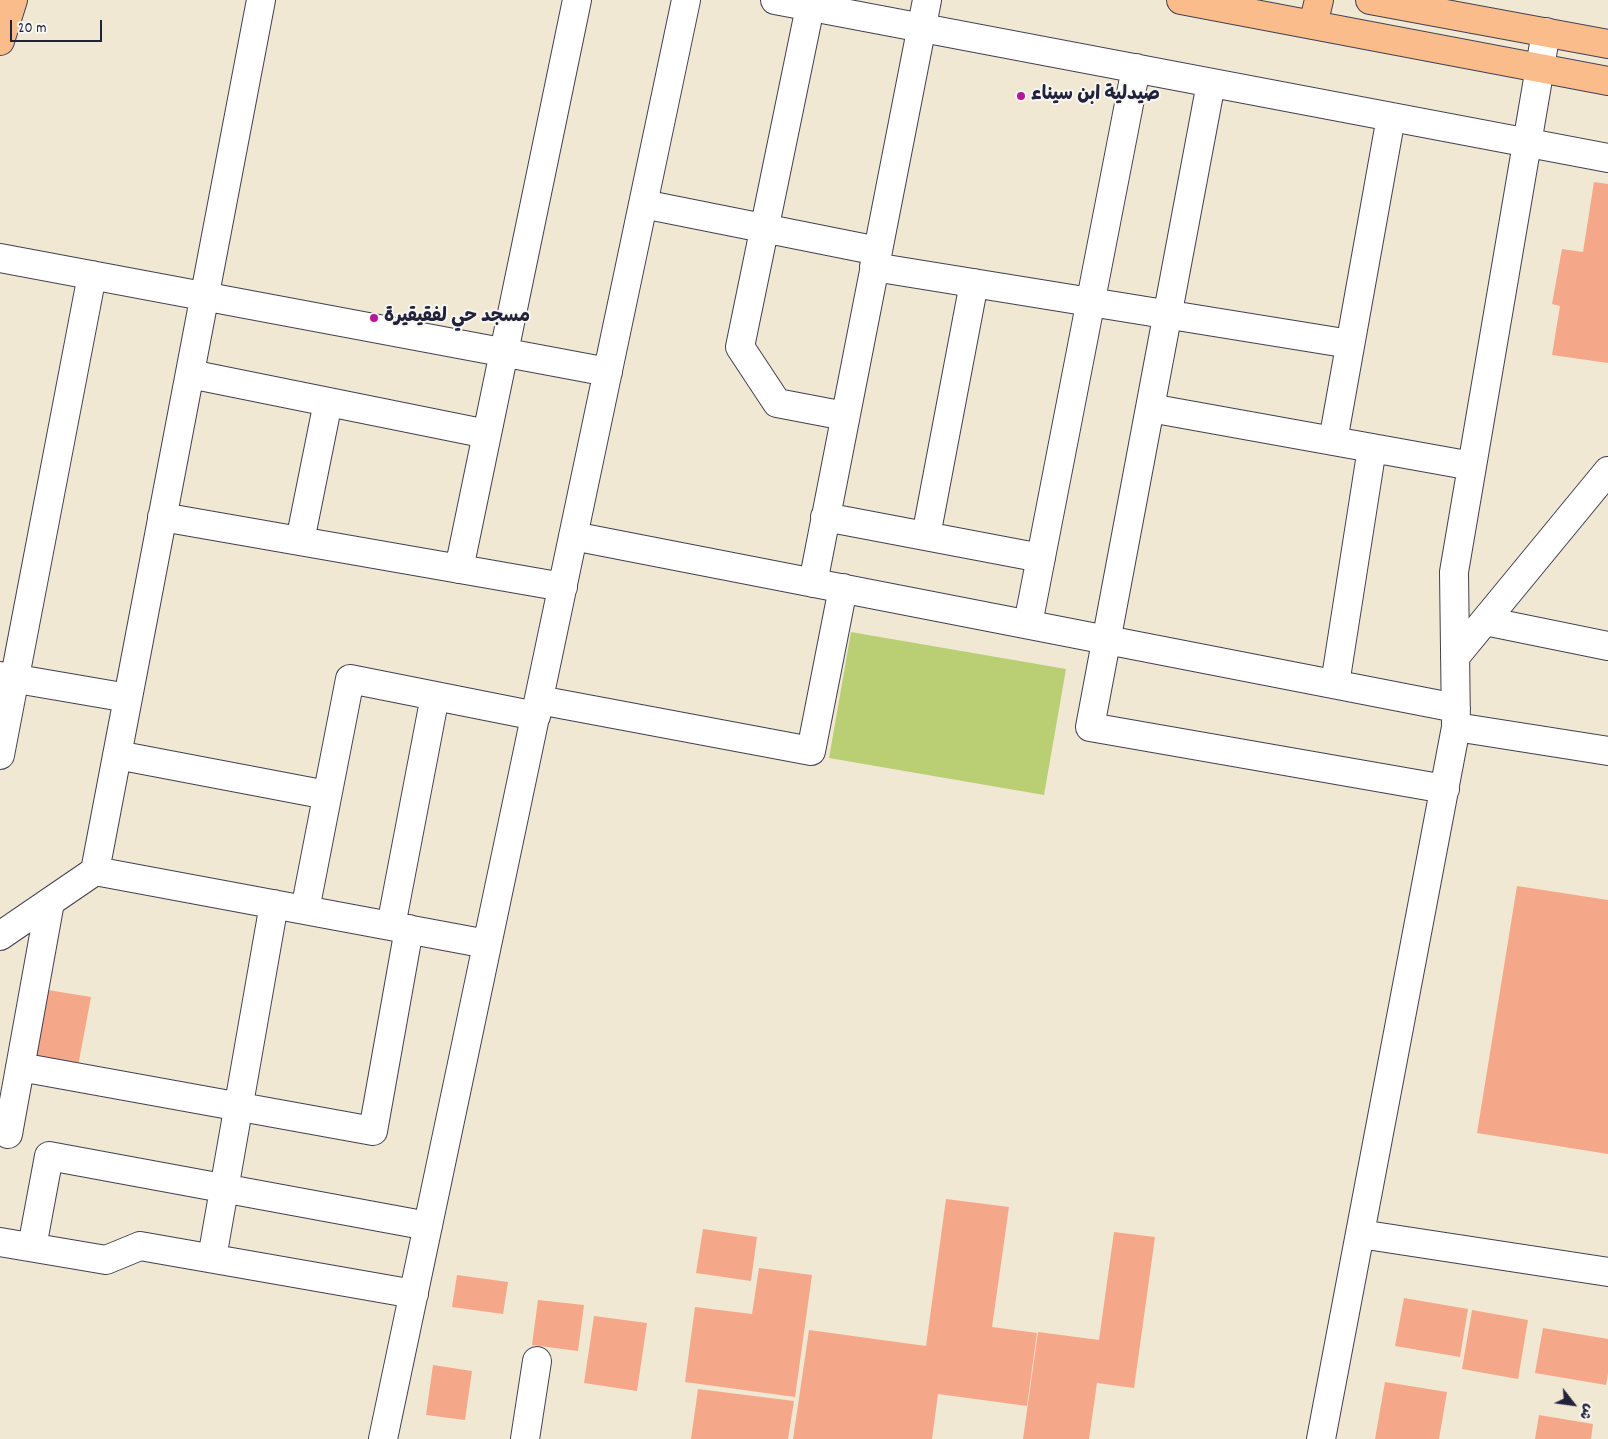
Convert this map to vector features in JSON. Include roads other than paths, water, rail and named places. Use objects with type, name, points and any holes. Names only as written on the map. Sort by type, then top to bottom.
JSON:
[{"type":"main road","points":[[0,41],[13,0]]},
{"type":"main road","points":[[1181,0],[1316,13],[1360,34],[1608,81]]},
{"type":"main road","points":[[1360,34],[1369,0],[1608,44]]},
{"type":"street","points":[[0,936],[95,871],[261,0]]},
{"type":"street","points":[[459,569],[577,0]]},
{"type":"street","points":[[383,1439],[686,0]]},
{"type":"street","points":[[775,0],[1608,158]]},
{"type":"street","points":[[813,582],[927,0]]},
{"type":"street","points":[[810,7],[740,347],[776,403],[845,416]]},
{"type":"street","points":[[1321,1439],[1445,789],[1456,717],[1454,572],[1546,32]]},
{"type":"street","points":[[1028,624],[1136,68]]},
{"type":"street","points":[[1211,83],[1090,727],[1445,789]]},
{"type":"street","points":[[1333,440],[1391,117]]},
{"type":"street","points":[[643,204],[764,229],[974,283],[1350,344]]},
{"type":"street","points":[[0,258],[608,372]]},
{"type":"street","points":[[0,755],[7,677],[92,275]]},
{"type":"street","points":[[926,536],[974,283]]},
{"type":"street","points":[[190,374],[487,434]]},
{"type":"street","points":[[300,541],[328,402]]},
{"type":"street","points":[[1150,408],[1472,466]]},
{"type":"street","points":[[1335,684],[1372,448]]},
{"type":"street","points":[[1455,657],[1608,471]]},
{"type":"street","points":[[162,517],[562,587]]},
{"type":"street","points":[[825,517],[1041,558]]},
{"type":"street","points":[[573,536],[1335,684],[1456,717],[1608,751]]},
{"type":"street","points":[[305,910],[350,679],[435,696],[537,708],[811,752],[842,588]]},
{"type":"street","points":[[1485,621],[1608,646]]},
{"type":"street","points":[[7,677],[128,698]]},
{"type":"street","points":[[20,1067],[373,1132],[400,928],[435,696]]},
{"type":"street","points":[[117,755],[328,795]]},
{"type":"street","points":[[95,871],[488,944]]},
{"type":"street","points":[[8,1134],[50,902]]},
{"type":"street","points":[[212,1258],[274,904]]},
{"type":"street","points":[[32,1247],[49,1156],[428,1226]]},
{"type":"street","points":[[1360,1234],[1608,1272]]},
{"type":"street","points":[[0,1242],[106,1260],[140,1246],[414,1294]]},
{"type":"street","points":[[526,1439],[537,1362]]},
{"type":"place","name":"صيدلية ابن سيناء","points":[[1021,96]]},
{"type":"place","name":"مسجد حي لفقيقيرة","points":[[374,318]]}]
